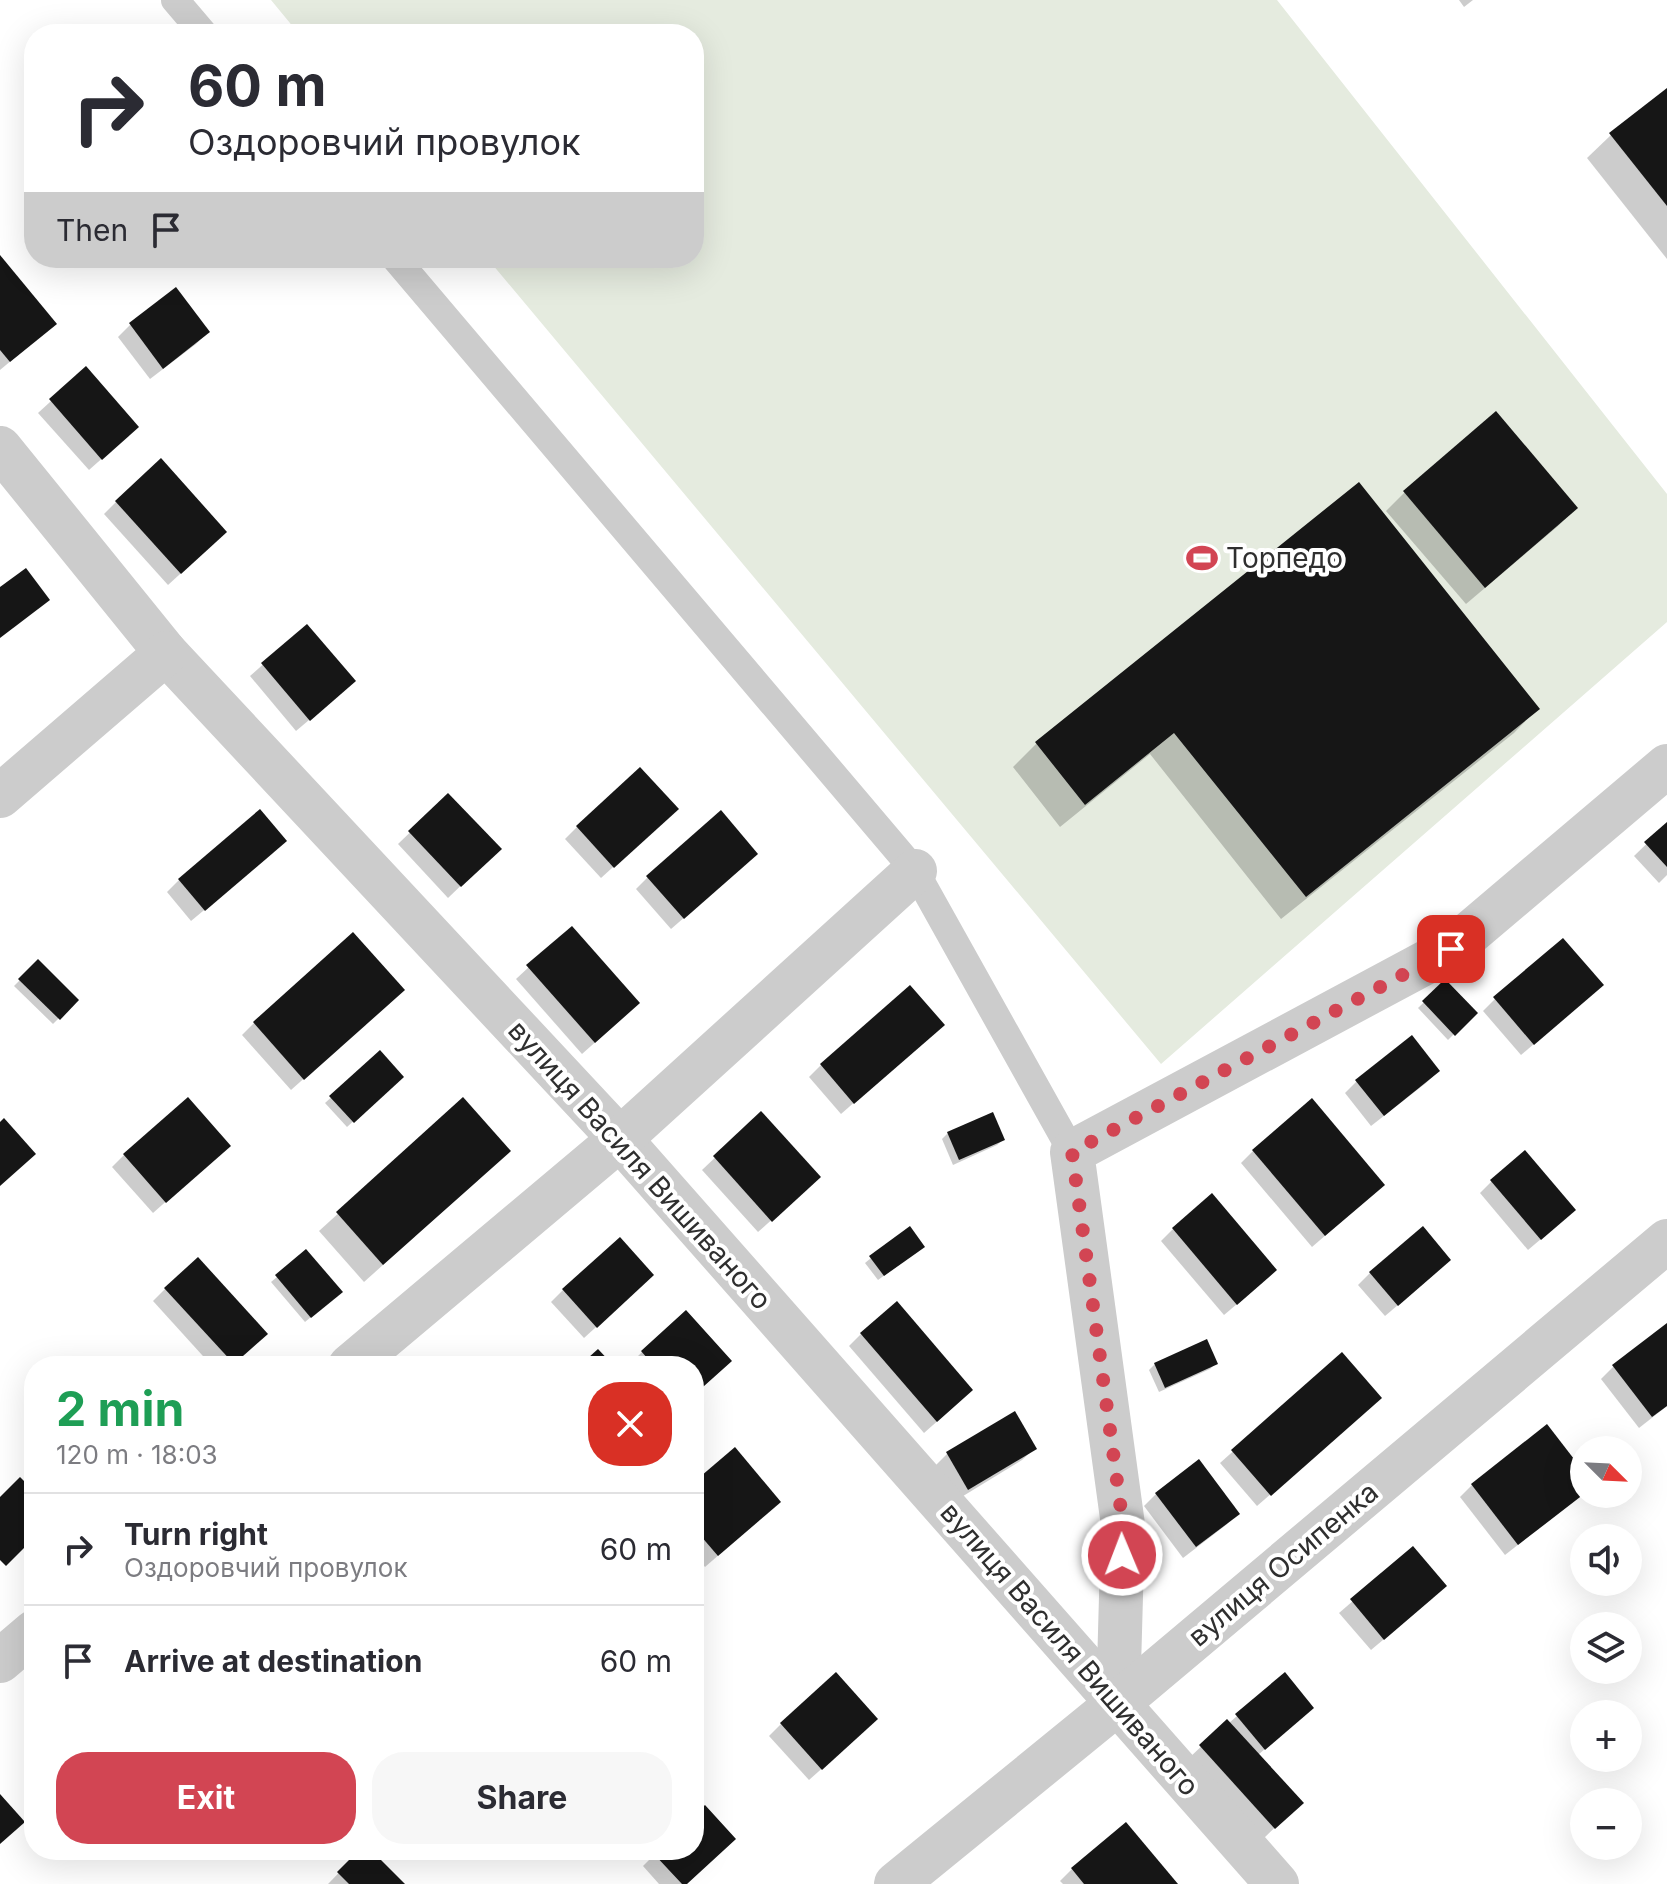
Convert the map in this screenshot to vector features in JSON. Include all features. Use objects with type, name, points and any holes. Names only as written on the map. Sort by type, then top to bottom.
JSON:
[{"type":"street","name":"вулиця Василя Вишиваного","points":[[0,448],[166,653],[620,1139],[1277,1884]]},
{"type":"street","points":[[0,796],[166,653]]},
{"type":"street","points":[[1118,1703],[1123,1525],[1072,1152],[1451,949],[1667,766]]},
{"type":"street","points":[[362,1356],[620,1139],[915,871]]},
{"type":"street","name":"вулиця Осипенка","points":[[896,1884],[1118,1703],[1667,1241]]},
{"type":"street","points":[[0,1661],[24,1641]]},
{"type":"lane","points":[[175,0],[195,24]]},
{"type":"lane","points":[[403,268],[915,871],[1072,1152]]},
{"type":"shaded area","name":"Торпедо","points":[[271,0],[1277,0],[1667,494],[1667,622],[1161,1064],[495,268],[704,268],[704,24],[291,24]]},
{"type":"building","points":[[1667,88],[1667,206],[1609,133]]},
{"type":"building","points":[[0,255],[57,324],[10,362],[0,350]]},
{"type":"building","points":[[176,287],[210,332],[163,369],[129,323]]},
{"type":"building","points":[[86,366],[139,427],[102,460],[49,399]]},
{"type":"building","points":[[1496,411],[1578,508],[1485,588],[1403,491]]},
{"type":"building","points":[[161,458],[227,532],[181,574],[115,501]]},
{"type":"building","points":[[1359,482],[1540,709],[1306,897],[1174,733],[1085,805],[1035,742]]},
{"type":"building","points":[[26,568],[50,600],[0,638],[0,587]]},
{"type":"building","points":[[307,624],[356,681],[310,721],[261,663]]},
{"type":"building","points":[[640,767],[679,809],[614,868],[576,826]]},
{"type":"building","points":[[448,793],[502,849],[461,887],[408,831]]},
{"type":"building","points":[[260,809],[287,841],[205,911],[178,879]]},
{"type":"building","points":[[721,810],[758,854],[684,919],[646,876]]},
{"type":"building","points":[[1667,822],[1667,867],[1644,842]]},
{"type":"building","points":[[572,926],[640,1003],[595,1043],[526,965]]},
{"type":"building","points":[[353,932],[405,990],[304,1080],[253,1022]]},
{"type":"building","points":[[1563,938],[1604,985],[1534,1045],[1493,997]]},
{"type":"building","points":[[38,959],[79,1000],[60,1020],[18,979]]},
{"type":"building","points":[[1445,979],[1478,1013],[1455,1036],[1422,1001]]},
{"type":"building","points":[[910,985],[945,1025],[854,1104],[820,1064]]},
{"type":"building","points":[[1412,1035],[1440,1071],[1384,1116],[1355,1080]]},
{"type":"building","points":[[380,1050],[404,1077],[354,1123],[329,1096]]},
{"type":"building","points":[[188,1097],[231,1146],[166,1203],[123,1154]]},
{"type":"building","points":[[463,1097],[511,1151],[383,1265],[336,1212]]},
{"type":"building","points":[[1312,1098],[1385,1185],[1325,1236],[1252,1150]]},
{"type":"building","points":[[761,1111],[821,1177],[772,1222],[713,1156]]},
{"type":"building","points":[[993,1112],[1005,1140],[959,1160],[947,1132]]},
{"type":"building","points":[[4,1118],[36,1154],[0,1186],[0,1122]]},
{"type":"building","points":[[1525,1150],[1576,1210],[1541,1240],[1490,1180]]},
{"type":"building","points":[[1212,1193],[1277,1270],[1237,1305],[1172,1228]]},
{"type":"building","points":[[910,1226],[925,1247],[884,1276],[869,1256]]},
{"type":"building","points":[[1423,1226],[1451,1260],[1398,1306],[1369,1272]]},
{"type":"building","points":[[620,1237],[654,1275],[597,1328],[562,1289]]},
{"type":"building","points":[[306,1249],[343,1292],[311,1318],[275,1275]]},
{"type":"building","points":[[198,1257],[268,1334],[243,1356],[227,1356],[164,1288]]},
{"type":"building","points":[[897,1301],[973,1390],[937,1422],[860,1333]]},
{"type":"building","points":[[686,1310],[732,1361],[704,1386],[704,1356],[645,1356],[641,1351]]},
{"type":"building","points":[[1667,1323],[1667,1406],[1652,1417],[1612,1365]]},
{"type":"building","points":[[1207,1339],[1218,1364],[1165,1388],[1154,1363]]},
{"type":"building","points":[[598,1349],[605,1356],[590,1356]]},
{"type":"building","points":[[1342,1352],[1382,1398],[1271,1496],[1231,1450]]},
{"type":"building","points":[[1015,1411],[1037,1449],[968,1490],[946,1452]]},
{"type":"building","points":[[1547,1424],[1570,1454],[1570,1505],[1518,1545],[1471,1484]]},
{"type":"building","points":[[735,1447],[781,1502],[718,1556],[704,1540],[704,1473]]},
{"type":"building","points":[[1199,1459],[1240,1514],[1196,1547],[1155,1493]]},
{"type":"building","points":[[20,1477],[24,1481],[24,1548],[6,1566],[0,1560],[0,1497]]},
{"type":"building","points":[[1413,1546],[1447,1586],[1384,1640],[1350,1599]]},
{"type":"building","points":[[836,1672],[878,1719],[822,1770],[780,1723]]},
{"type":"building","points":[[1285,1672],[1314,1708],[1265,1750],[1235,1714]]},
{"type":"building","points":[[1227,1719],[1304,1803],[1275,1829],[1199,1745]]},
{"type":"building","points":[[0,1794],[24,1823],[0,1844]]},
{"type":"building","points":[[704,1806],[736,1839],[687,1884],[682,1884],[660,1860],[704,1860]]},
{"type":"building","points":[[1126,1822],[1178,1884],[1084,1884],[1071,1868]]},
{"type":"building","points":[[349,1860],[381,1860],[405,1884],[349,1884],[337,1872]]},
{"type":"place","name":"Торпедо","points":[[1202,558]]},
{"type":"route","points":[[1122,1555],[1123,1525],[1072,1152],[1451,949]]}]
